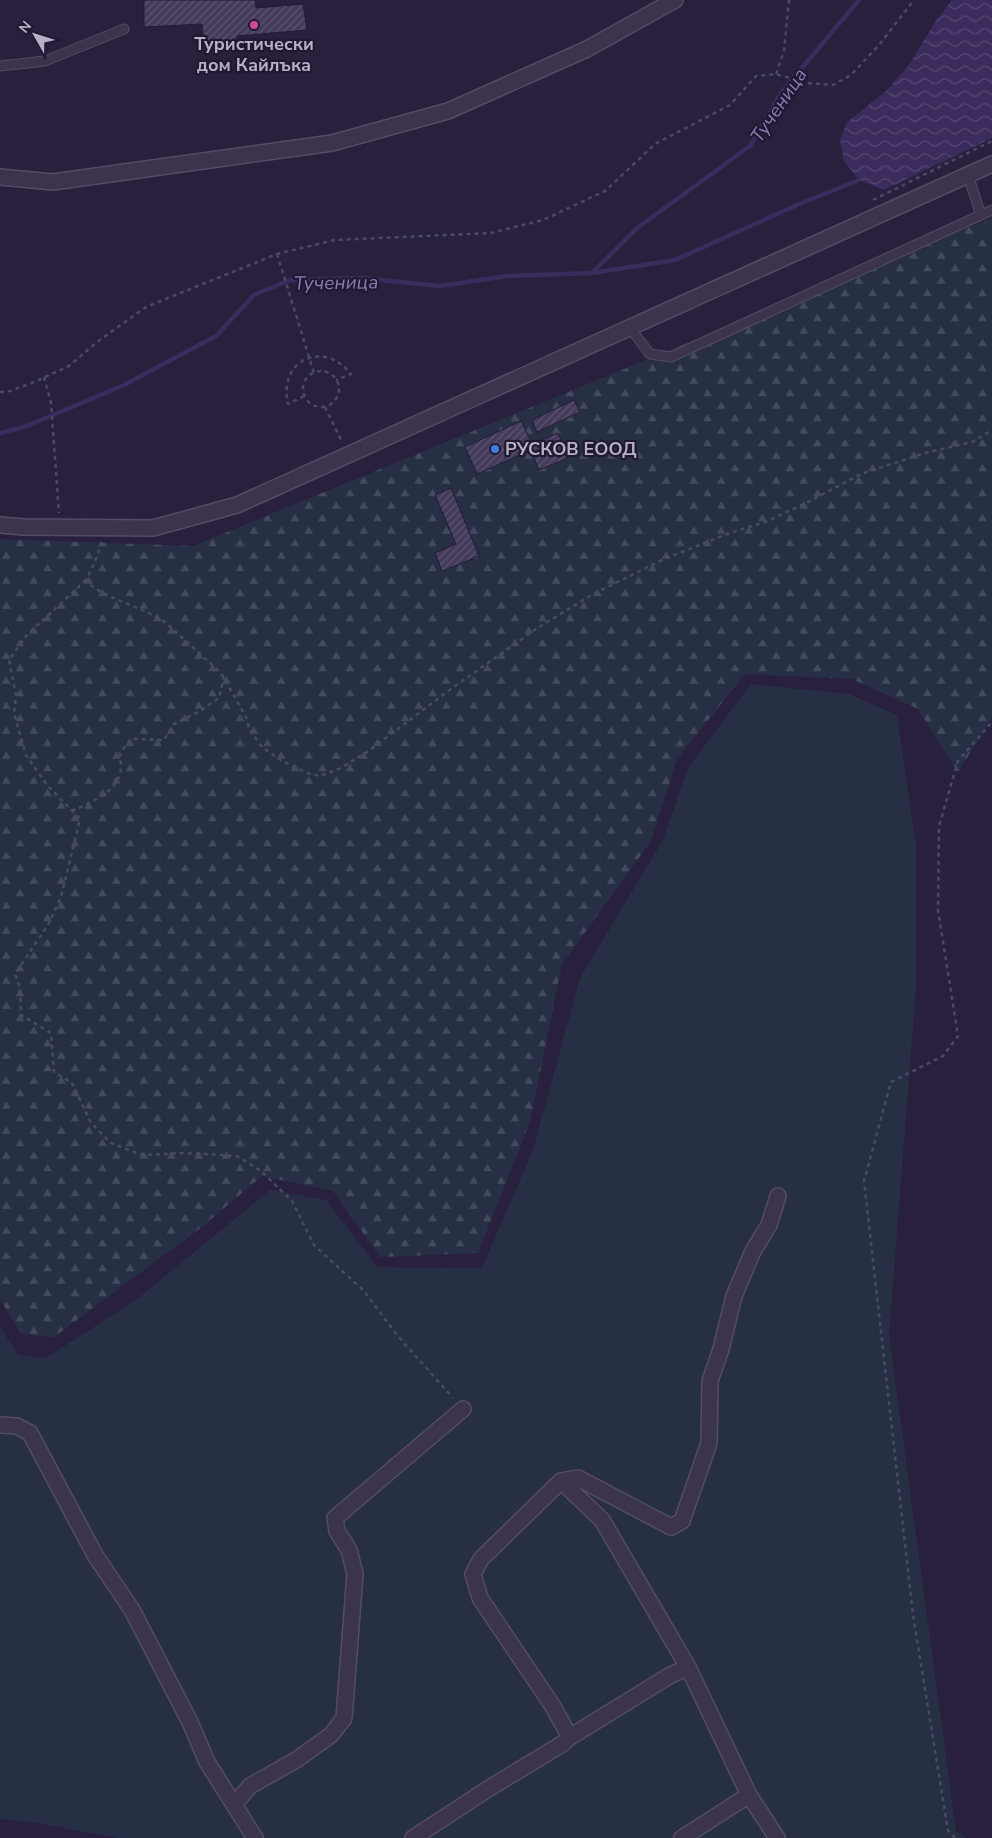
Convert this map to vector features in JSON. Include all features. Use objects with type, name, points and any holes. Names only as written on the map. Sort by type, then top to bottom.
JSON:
[{"type":"street","points":[[0,177],[53,182],[332,143],[448,111],[587,49],[675,0]]},
{"type":"street","points":[[0,525],[153,528],[237,505],[992,164]]},
{"type":"street","points":[[570,1737],[552,1705],[480,1598],[474,1574],[481,1559],[561,1481],[578,1478],[671,1527],[682,1521],[709,1443],[710,1381],[721,1349],[734,1296],[753,1250],[769,1224],[778,1196]]},
{"type":"street","points":[[234,1804],[250,1786],[296,1760],[331,1736],[344,1718],[355,1574],[349,1550],[337,1531],[335,1518],[464,1409]]},
{"type":"street","points":[[0,1426],[17,1426],[30,1433],[95,1555],[132,1610],[190,1722],[207,1762],[255,1838]]},
{"type":"street","points":[[561,1481],[602,1520],[688,1667],[749,1795],[777,1838]]},
{"type":"street","points":[[414,1838],[488,1789],[562,1744],[570,1737],[669,1676],[688,1667]]},
{"type":"street","points":[[682,1838],[749,1795]]},
{"type":"lane","points":[[0,65],[45,61],[124,29]]},
{"type":"lane","points":[[968,175],[981,215]]},
{"type":"lane","points":[[630,328],[650,354],[671,357],[992,210]]},
{"type":"path","points":[[776,74],[784,51],[789,0]]},
{"type":"path","points":[[0,392],[7,392],[69,366],[97,342],[146,307],[277,254],[335,240],[491,232],[543,220],[605,191],[655,144],[730,106],[756,76],[776,74],[806,83],[833,85],[851,75],[879,45],[914,0]]},
{"type":"path","points":[[871,201],[992,141]]},
{"type":"path","points":[[277,254],[314,373]]},
{"type":"path","points":[[304,396],[288,404],[285,392],[286,381],[291,371],[299,363],[309,358],[321,356],[332,358],[343,364],[351,374],[336,380]]},
{"type":"path","points":[[326,372],[331,374],[336,380],[339,389],[338,395],[335,400],[325,407],[314,406],[304,396],[303,386],[305,381],[314,373],[326,372]]},
{"type":"path","points":[[44,377],[51,403],[60,527]]},
{"type":"path","points":[[325,407],[340,439]]},
{"type":"path","points":[[86,580],[89,585],[102,593],[157,616],[211,663],[224,677],[247,718],[249,728],[262,747],[282,761],[307,773],[320,776],[339,769],[368,752],[451,689],[536,629],[602,590],[662,560],[768,521],[861,474],[924,453],[972,442],[992,430]]},
{"type":"path","points":[[103,528],[102,539],[95,562],[86,580],[26,636],[8,660],[16,694],[14,714],[26,755],[47,785],[80,819],[61,897],[48,925],[15,974],[20,987],[21,1015],[51,1033],[54,1072],[72,1082],[92,1123],[111,1143],[142,1155],[185,1153],[237,1156],[261,1171],[292,1201],[314,1245],[364,1291],[396,1334],[464,1409]]},
{"type":"path","points":[[72,810],[93,802],[113,786],[120,773],[120,753],[131,739],[164,740],[174,724],[200,711],[219,698],[224,677]]},
{"type":"path","points":[[955,1838],[948,1831],[912,1615],[864,1181],[890,1082],[943,1056],[958,1036],[938,910],[939,826],[958,762],[992,722]]},
{"type":"green space","points":[[992,218],[992,718],[958,772],[918,709],[852,679],[745,674],[677,759],[651,841],[562,964],[530,1122],[478,1253],[380,1257],[333,1191],[262,1176],[203,1226],[54,1337],[21,1334],[0,1299],[0,539],[193,546]]},
{"type":"green space","points":[[751,684],[849,694],[897,715],[916,845],[916,988],[889,1335],[956,1831],[966,1838],[118,1838],[32,1822],[0,1819],[0,1327],[18,1355],[46,1358],[137,1299],[270,1190],[326,1200],[377,1267],[482,1268],[533,1150],[580,978],[663,840],[688,768]]},
{"type":"water","points":[[952,0],[992,0],[992,138],[884,190],[859,180],[844,161],[840,140],[847,122],[886,91],[909,65],[935,22]]},
{"type":"building","name":"Туристически дом Кайлъка","points":[[144,0],[255,0],[256,8],[303,4],[307,30],[237,36],[237,44],[204,48],[202,24],[144,27]]},
{"type":"building","points":[[574,400],[580,412],[537,432],[532,420]]},
{"type":"building","points":[[521,421],[532,444],[529,445],[531,450],[477,474],[465,447]]},
{"type":"building","points":[[558,433],[568,458],[539,470],[529,445]]},
{"type":"building","points":[[451,488],[479,556],[442,571],[435,553],[456,544],[435,495]]},
{"type":"waterway","name":"Тученица","points":[[592,273],[636,229],[750,146],[781,93],[859,0]]},
{"type":"waterway","name":"Тученица","points":[[0,433],[27,426],[124,385],[216,336],[254,295],[290,280],[361,278],[440,286],[507,276],[592,273],[675,260],[797,205],[859,180]]},
{"type":"place","name":"Туристически дом Кайлъка","points":[[254,25]]},
{"type":"place","name":"РУСКОВ ЕООД","points":[[495,449]]}]
